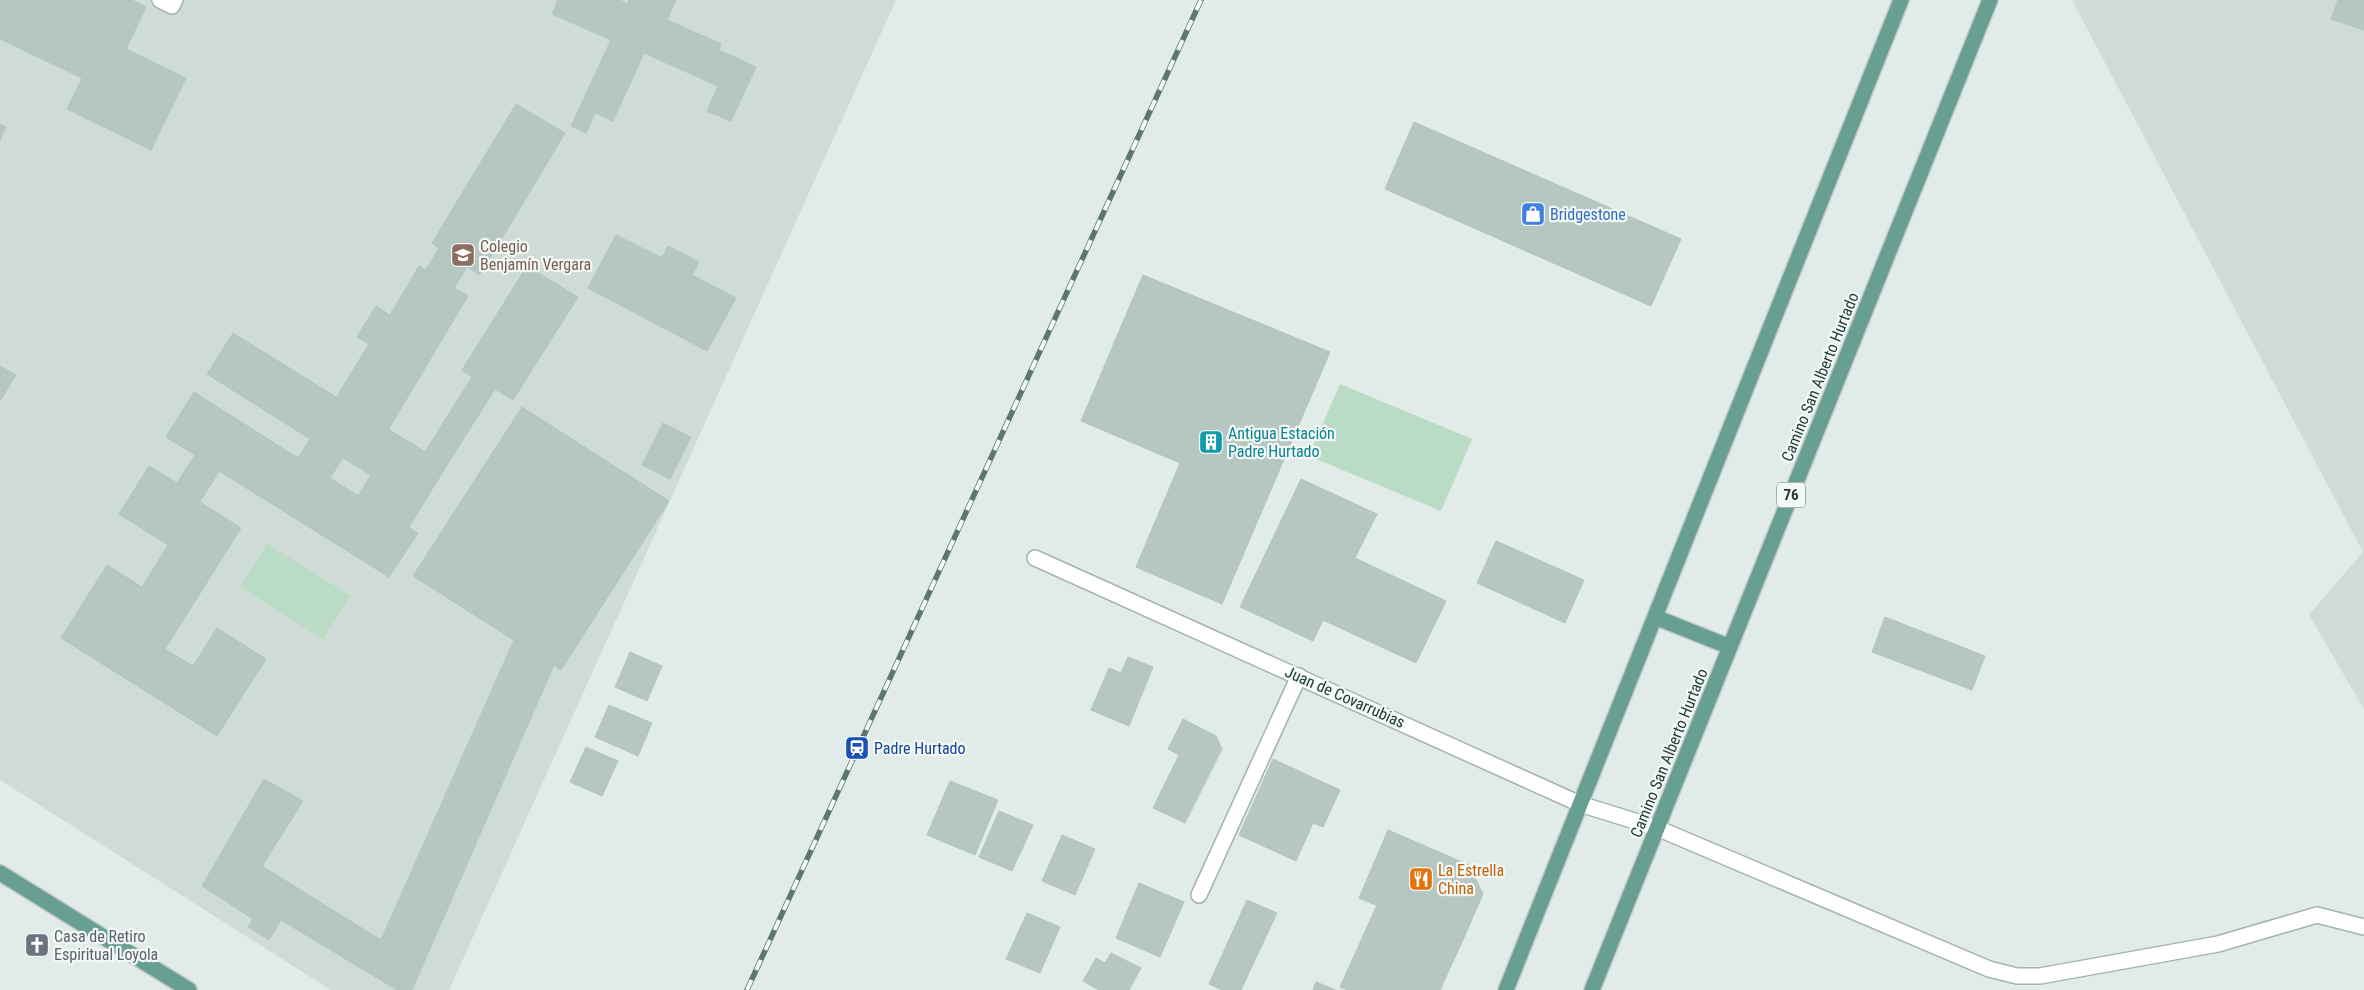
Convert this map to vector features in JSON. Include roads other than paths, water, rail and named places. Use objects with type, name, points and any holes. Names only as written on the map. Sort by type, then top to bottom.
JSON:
[{"type":"main road","points":[[1506,990],[1901,0]]},
{"type":"main road","name":"Camino San Alberto Hurtado","points":[[1592,990],[1990,0]]},
{"type":"main road","points":[[1655,617],[1730,647]]},
{"type":"main road","points":[[0,873],[189,990]]},
{"type":"street","points":[[160,0],[172,6],[175,0]]},
{"type":"street","name":"Juan de Covarrubias","points":[[1035,558],[1580,804],[1657,828],[1988,969],[2017,976],[2040,976],[2218,944],[2317,915],[2364,927]]},
{"type":"street","points":[[1199,895],[1299,676]]},
{"type":"railway","points":[[747,990],[1201,0]]},
{"type":"place","name":"Bridgestone","points":[[1533,214]]},
{"type":"place","name":"Colegio Benjamín Vergara","points":[[463,255]]},
{"type":"place","name":"Antigua Estación Padre Hurtado","points":[[1211,442]]},
{"type":"place","name":"Padre Hurtado","points":[[857,748]]},
{"type":"place","name":"La Estrella China","points":[[1421,879]]},
{"type":"place","name":"Casa de Retiro Espiritual Loyola","points":[[37,945]]}]
